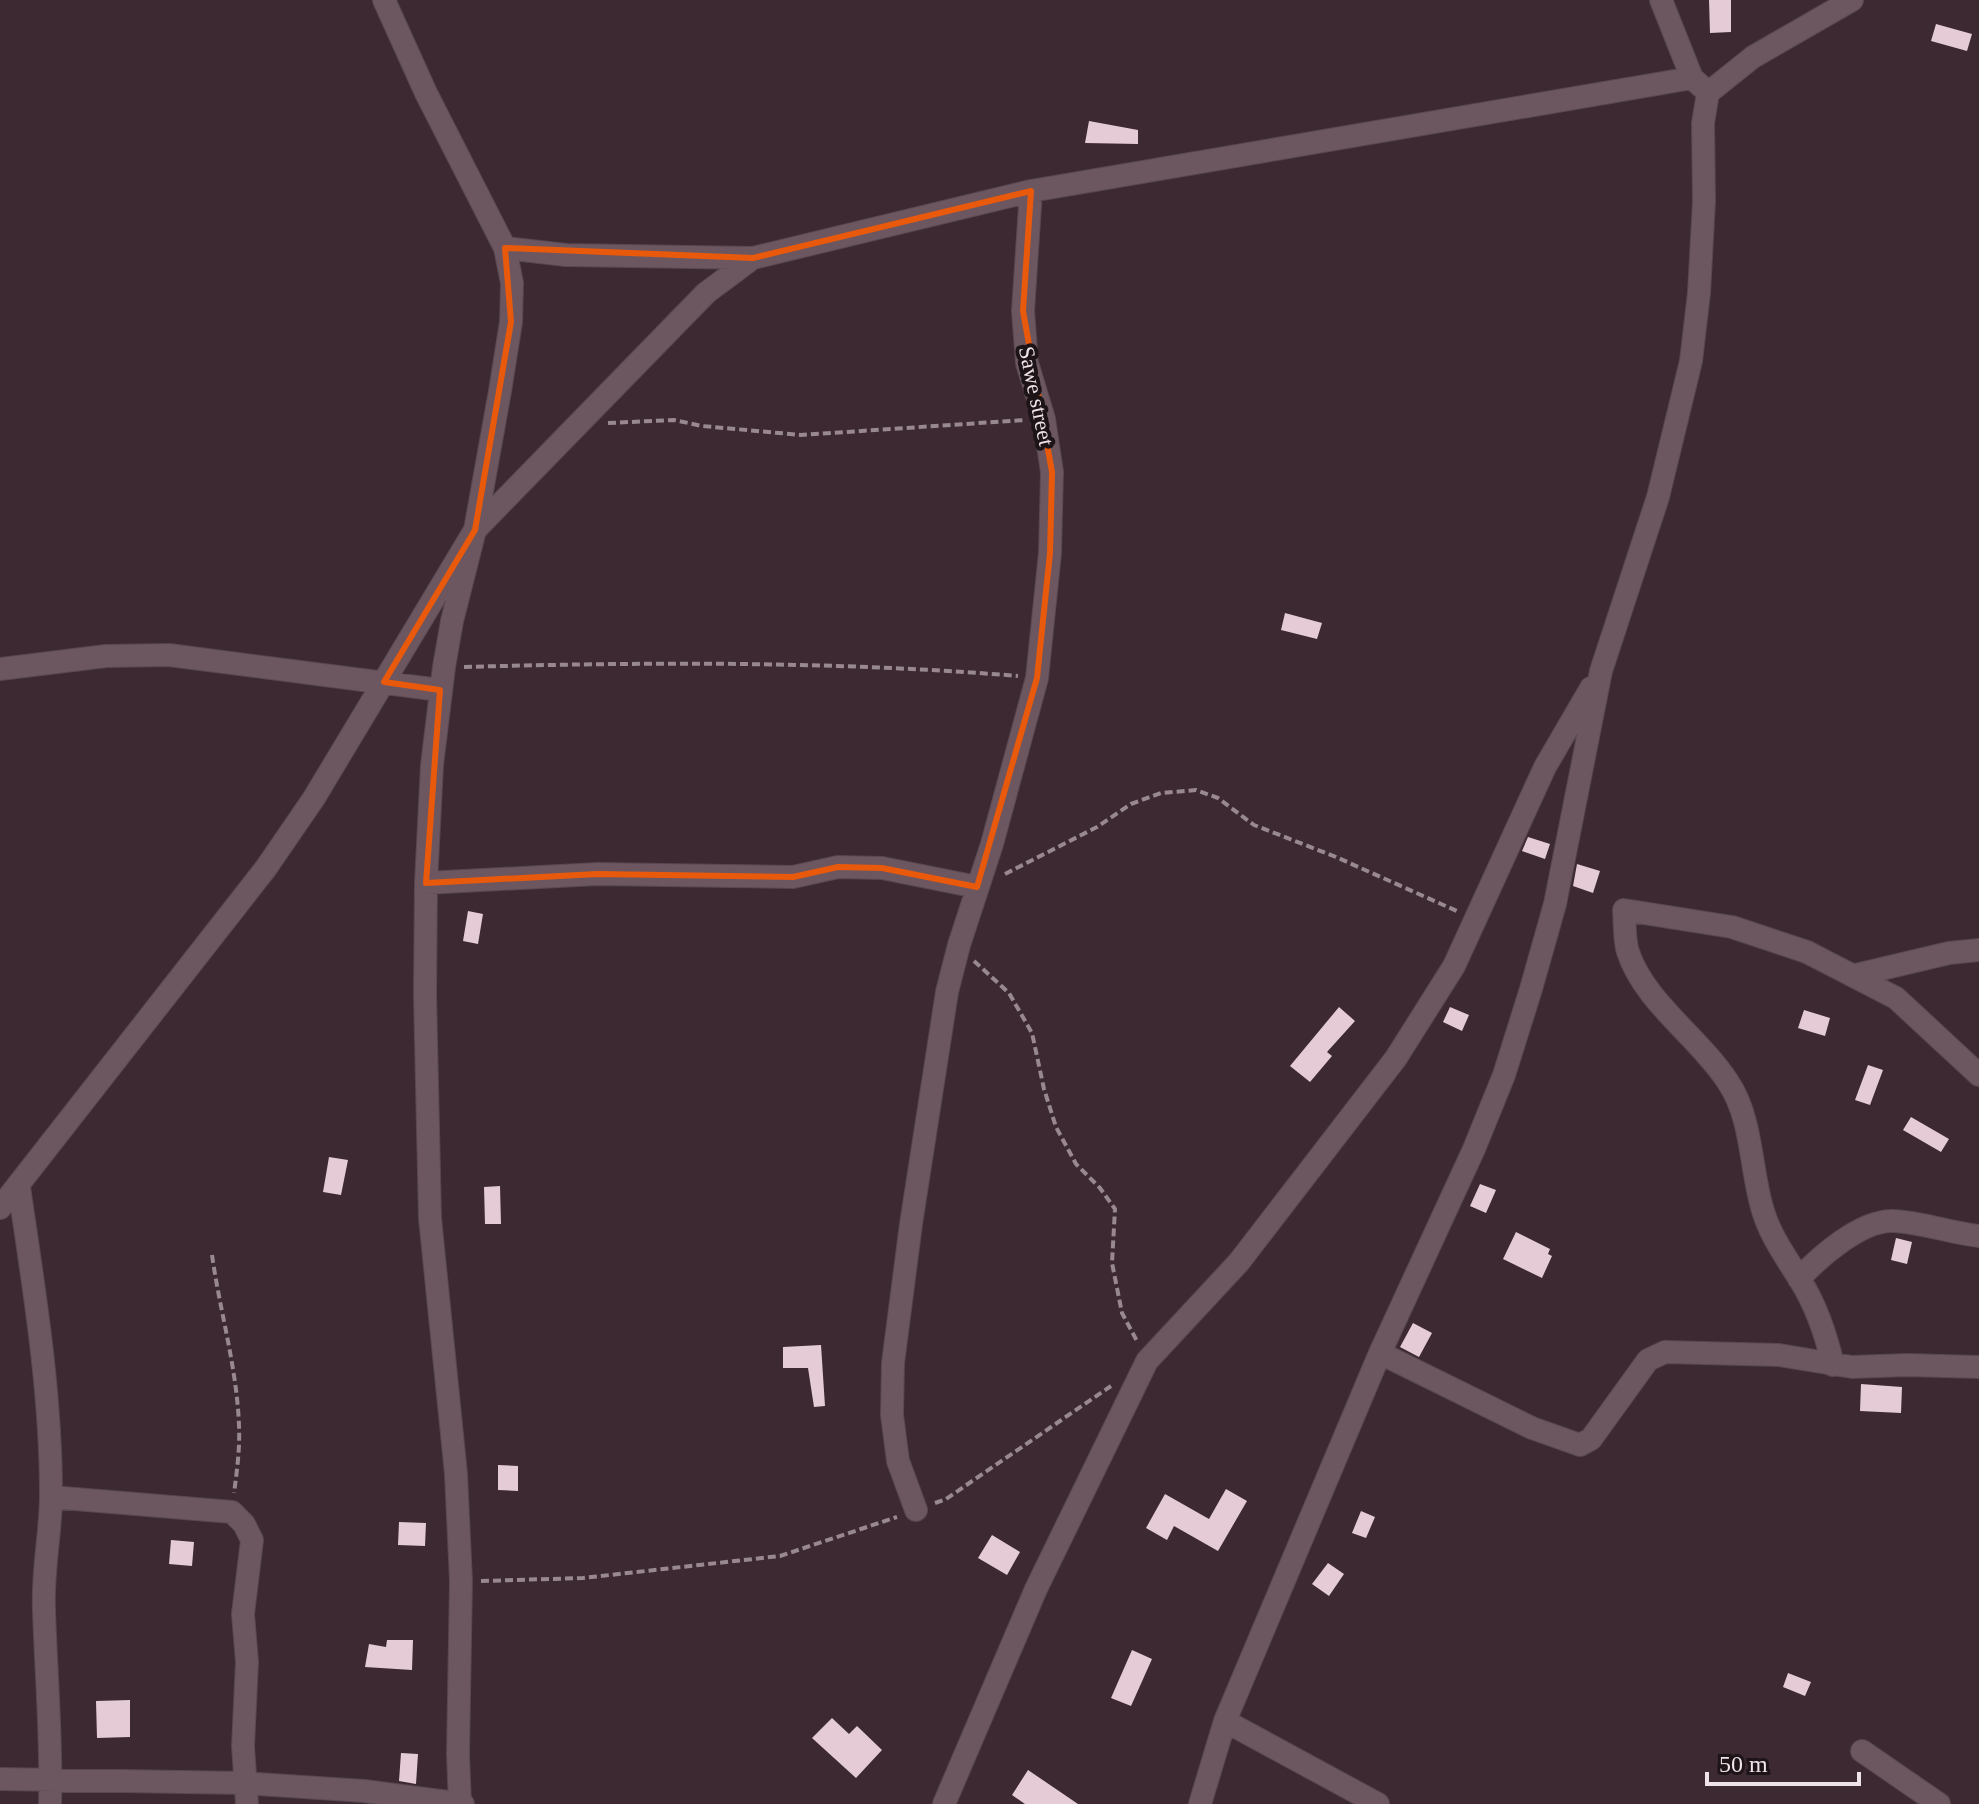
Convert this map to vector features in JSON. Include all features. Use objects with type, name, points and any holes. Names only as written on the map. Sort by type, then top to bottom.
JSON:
[{"type":"street","points":[[0,1779],[50,1779],[246,1794],[364,1791],[461,1804],[458,1754],[461,1581],[456,1474],[430,1218],[426,883],[432,765],[440,690],[452,621],[475,530],[511,322],[512,283],[505,248],[426,93],[384,0]]},
{"type":"street","points":[[1200,1804],[1225,1721],[1380,1353],[1474,1149],[1504,1075],[1555,904],[1601,671],[1658,497],[1691,361],[1699,293],[1704,201],[1700,86],[1661,0]]},
{"type":"street","points":[[505,248],[566,255],[753,258],[1031,191],[1700,86],[1852,0]]},
{"type":"street","name":"Sawe street","points":[[916,1510],[898,1461],[892,1415],[893,1363],[936,1052],[959,945],[1000,816],[1037,678],[1050,553],[1052,472],[1044,419],[1027,363],[1023,311],[1031,191]]},
{"type":"street","points":[[0,1208],[266,868],[314,798],[475,530],[706,293],[753,258]]},
{"type":"street","points":[[0,669],[106,656],[169,655],[440,690]]},
{"type":"street","points":[[944,1804],[1036,1589],[1147,1361],[1239,1262],[1396,1058],[1454,966],[1545,767],[1601,671]]},
{"type":"street","points":[[426,883],[597,874],[793,877],[838,867],[882,868],[977,887]]},
{"type":"street","points":[[1833,1365],[1819,1314],[1780,1251],[1763,1211],[1751,1150],[1730,1084],[1680,1023],[1647,990],[1627,951],[1624,910],[1732,927],[1807,952],[1896,998],[1979,1075]]},
{"type":"street","points":[[1856,975],[1949,953],[1979,950]]},
{"type":"street","points":[[19,1187],[41,1335],[51,1497],[44,1608],[50,1804]]},
{"type":"street","points":[[1799,1279],[1815,1262],[1859,1230],[1886,1222],[1979,1236]]},
{"type":"street","points":[[1380,1353],[1532,1428],[1580,1445],[1591,1439],[1648,1360],[1665,1352],[1779,1355],[1833,1365],[1979,1367]]},
{"type":"street","points":[[51,1497],[232,1512],[244,1524],[252,1540],[243,1614],[247,1662],[246,1794]]},
{"type":"street","points":[[1225,1721],[1378,1804]]},
{"type":"street","points":[[1862,1751],[1939,1804]]},
{"type":"path","points":[[576,424],[674,420],[702,426],[801,435],[1044,419]]},
{"type":"path","points":[[444,667],[593,664],[912,668],[1037,678]]},
{"type":"path","points":[[977,887],[1045,856],[1131,804],[1161,793],[1196,790],[1218,798],[1254,825],[1336,857],[1475,919]]},
{"type":"path","points":[[461,1581],[583,1578],[780,1556],[946,1499],[1147,1361],[1122,1313],[1112,1263],[1115,1209],[1100,1188],[1076,1164],[1056,1127],[1032,1033],[1009,993],[959,945]]},
{"type":"path","points":[[212,1255],[230,1350],[239,1425],[232,1512]]},
{"type":"highlighted area","points":[[1031,191],[1023,311],[1052,472],[1050,553],[1037,678],[977,887],[882,868],[838,867],[793,877],[597,874],[426,883],[440,690],[384,682],[475,530],[511,322],[505,248],[753,258]]},
{"type":"building","points":[[1709,0],[1731,0],[1731,32],[1710,33]]},
{"type":"building","points":[[1936,24],[1972,34],[1967,51],[1931,41]]},
{"type":"building","points":[[1089,121],[1138,130],[1138,144],[1085,143]]},
{"type":"building","points":[[1285,613],[1322,623],[1317,639],[1281,630]]},
{"type":"building","points":[[1528,837],[1550,844],[1545,859],[1522,851]]},
{"type":"building","points":[[1577,864],[1600,871],[1593,893],[1573,886]]},
{"type":"building","points":[[468,911],[483,914],[478,944],[463,941]]},
{"type":"building","points":[[1339,1007],[1355,1021],[1327,1052],[1332,1056],[1310,1082],[1290,1066]]},
{"type":"building","points":[[1450,1007],[1469,1015],[1462,1031],[1443,1022]]},
{"type":"building","points":[[1804,1010],[1830,1018],[1825,1036],[1798,1028]]},
{"type":"building","points":[[1868,1065],[1883,1070],[1870,1105],[1855,1100]]},
{"type":"building","points":[[1911,1117],[1949,1139],[1941,1152],[1903,1130]]},
{"type":"building","points":[[329,1157],[348,1160],[341,1195],[323,1192]]},
{"type":"building","points":[[1480,1184],[1496,1190],[1486,1213],[1470,1206]]},
{"type":"building","points":[[500,1186],[501,1224],[485,1224],[484,1187]]},
{"type":"building","points":[[1516,1232],[1550,1249],[1548,1254],[1552,1256],[1542,1278],[1503,1259]]},
{"type":"building","points":[[1896,1238],[1912,1242],[1907,1264],[1891,1260]]},
{"type":"building","points":[[1413,1323],[1432,1333],[1419,1357],[1400,1347]]},
{"type":"building","points":[[821,1345],[825,1406],[814,1407],[808,1368],[783,1368],[783,1347]]},
{"type":"building","points":[[1861,1384],[1902,1387],[1901,1413],[1860,1411]]},
{"type":"building","points":[[498,1465],[518,1466],[518,1491],[498,1490]]},
{"type":"building","points":[[1226,1489],[1247,1501],[1218,1551],[1174,1526],[1167,1540],[1146,1528],[1165,1494],[1209,1519]]},
{"type":"building","points":[[1361,1511],[1375,1517],[1366,1538],[1352,1533]]},
{"type":"building","points":[[399,1522],[426,1523],[425,1546],[398,1545]]},
{"type":"building","points":[[992,1535],[1020,1552],[1007,1575],[978,1558]]},
{"type":"building","points":[[171,1540],[194,1542],[192,1566],[169,1564]]},
{"type":"building","points":[[1328,1563],[1344,1574],[1329,1596],[1312,1584]]},
{"type":"building","points":[[387,1640],[413,1640],[412,1670],[365,1667],[369,1644],[386,1647]]},
{"type":"building","points":[[1132,1650],[1152,1659],[1131,1706],[1111,1698]]},
{"type":"building","points":[[1788,1673],[1811,1682],[1805,1696],[1783,1687]]},
{"type":"building","points":[[130,1700],[130,1737],[97,1738],[96,1701]]},
{"type":"building","points":[[832,1718],[849,1734],[857,1726],[882,1750],[856,1778],[812,1738]]},
{"type":"building","points":[[401,1753],[418,1754],[416,1784],[399,1781]]},
{"type":"building","points":[[1028,1770],[1078,1804],[1025,1804],[1012,1795]]}]
